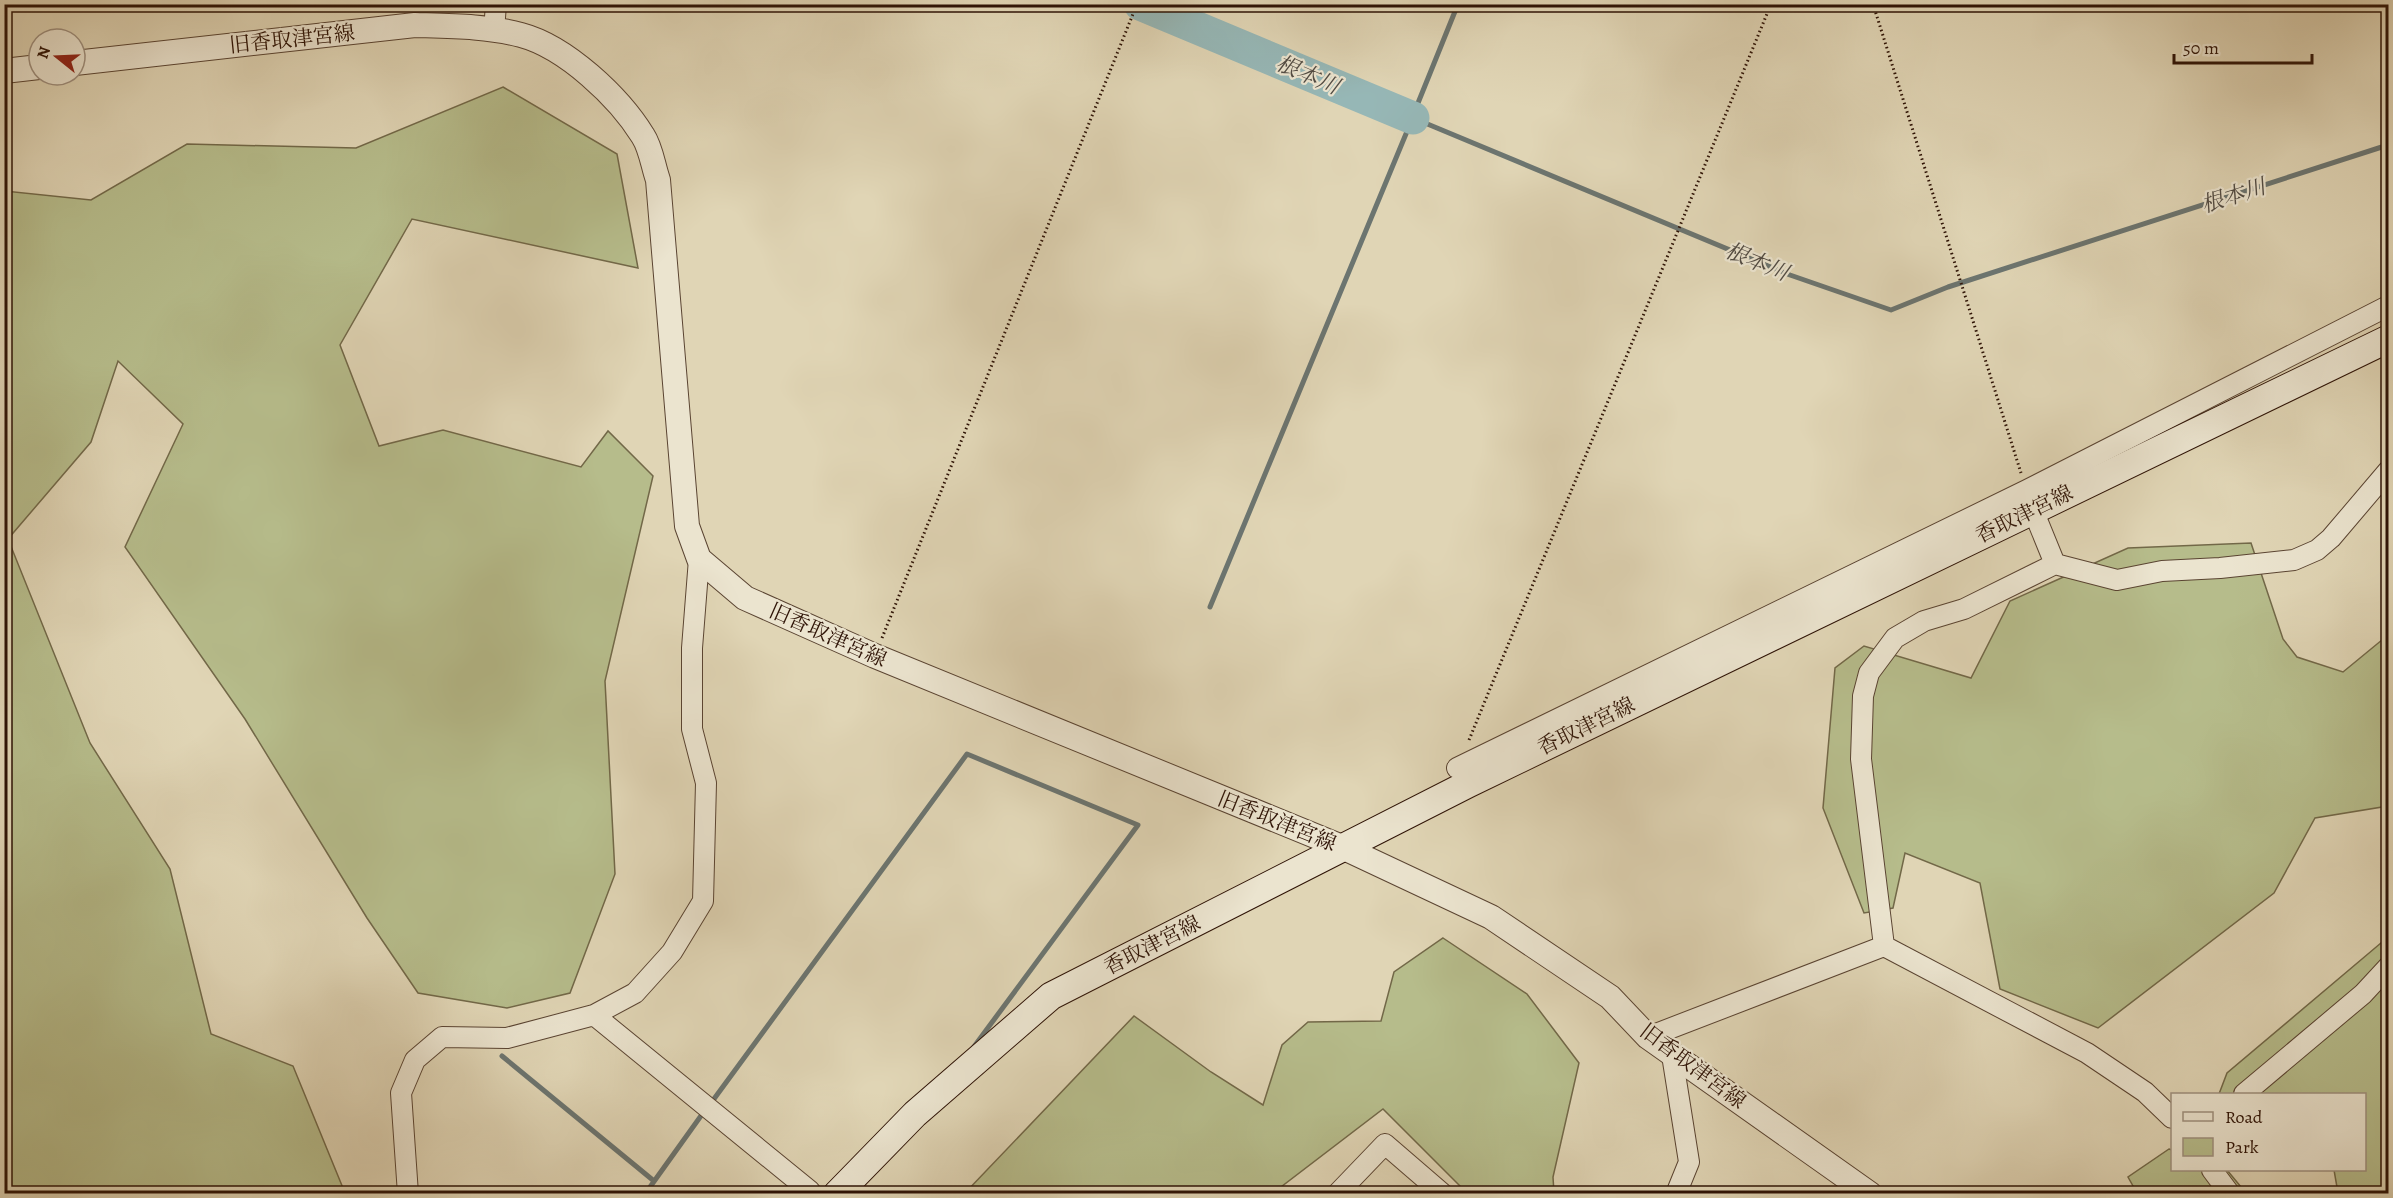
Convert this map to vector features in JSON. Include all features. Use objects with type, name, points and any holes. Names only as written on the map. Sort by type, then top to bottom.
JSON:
[{"type":"main road","name":"香取津宮線","points":[[837,1194],[915,1114],[1051,996],[2030,500],[2388,339]]},
{"type":"street","points":[[494,31],[496,4]]},
{"type":"street","name":"旧香取津宮線","points":[[87,62],[415,25],[470,27],[521,35],[548,46],[580,68],[621,106],[645,138],[658,180],[687,526],[699,559],[745,598],[875,656],[1342,847],[1491,917],[1610,997],[1648,1037],[1870,1194]]},
{"type":"street","points":[[4,71],[27,69]]},
{"type":"street","points":[[1457,768],[2030,500],[2388,306]]},
{"type":"street","points":[[1884,946],[1861,759],[1863,696],[1869,673],[1895,638],[1924,621],[1964,609],[2055,564],[2117,580],[2162,571],[2220,568],[2294,560],[2317,550],[2331,538],[2388,471]]},
{"type":"street","points":[[2030,500],[2055,564]]},
{"type":"street","points":[[408,1194],[401,1092],[415,1060],[442,1037],[507,1038],[594,1015],[635,993],[672,952],[703,901],[706,783],[692,729],[692,648],[699,559]]},
{"type":"street","points":[[1648,1037],[1884,946],[2087,1053],[2145,1092],[2171,1117]]},
{"type":"street","points":[[2246,1093],[2363,994],[2388,967]]},
{"type":"street","points":[[594,1015],[810,1191],[808,1194]]},
{"type":"street","points":[[1672,1055],[1689,1162],[1676,1194]]},
{"type":"street","points":[[1338,1194],[1385,1144],[1443,1194]]},
{"type":"street","points":[[2213,1171],[2230,1194]]},
{"type":"path","points":[[1457,768],[1770,4]]},
{"type":"path","points":[[1873,4],[2030,500]]},
{"type":"path","points":[[875,656],[1136,6]]},
{"type":"green space","points":[[503,87],[617,154],[638,268],[412,219],[340,345],[379,446],[443,430],[581,467],[608,431],[653,476],[605,681],[615,874],[570,993],[507,1008],[418,993],[367,918],[245,719],[125,547],[183,424],[118,361],[91,442],[8,539],[90,743],[170,869],[211,1034],[293,1066],[345,1193],[5,1193],[5,191],[91,200],[187,144],[356,148]]},
{"type":"green space","points":[[2251,543],[2283,639],[2297,657],[2343,672],[2388,635],[2388,806],[2315,818],[2274,893],[2098,1028],[2000,989],[1980,883],[1905,853],[1893,908],[1864,913],[1823,808],[1835,668],[1864,646],[1971,678],[2010,601],[2128,548]]},
{"type":"green space","points":[[2388,937],[2388,1193],[2338,1193],[2334,1171],[2366,1171],[2366,1093],[2219,1093],[2227,1073]]},
{"type":"green space","points":[[1443,938],[1527,994],[1579,1063],[1553,1177],[1554,1193],[1467,1193],[1383,1109],[1273,1193],[965,1193],[1134,1016],[1211,1072],[1263,1105],[1282,1045],[1308,1022],[1381,1021],[1394,972]]},
{"type":"green space","points":[[2169,1149],[2171,1150],[2171,1171],[2228,1171],[2246,1193],[2137,1193],[2128,1177]]},
{"type":"waterway","name":"根本川","points":[[1140,4],[1413,118]]},
{"type":"waterway","points":[[1418,103],[1458,4]]},
{"type":"waterway","name":"根本川","points":[[1413,118],[1790,275],[1891,310],[1948,287],[2388,145]]},
{"type":"waterway","points":[[1210,607],[1408,129]]},
{"type":"waterway","points":[[711,1103],[967,754],[1138,825],[973,1048]]},
{"type":"waterway","points":[[502,1056],[654,1181]]},
{"type":"waterway","points":[[645,1194],[703,1113]]}]
